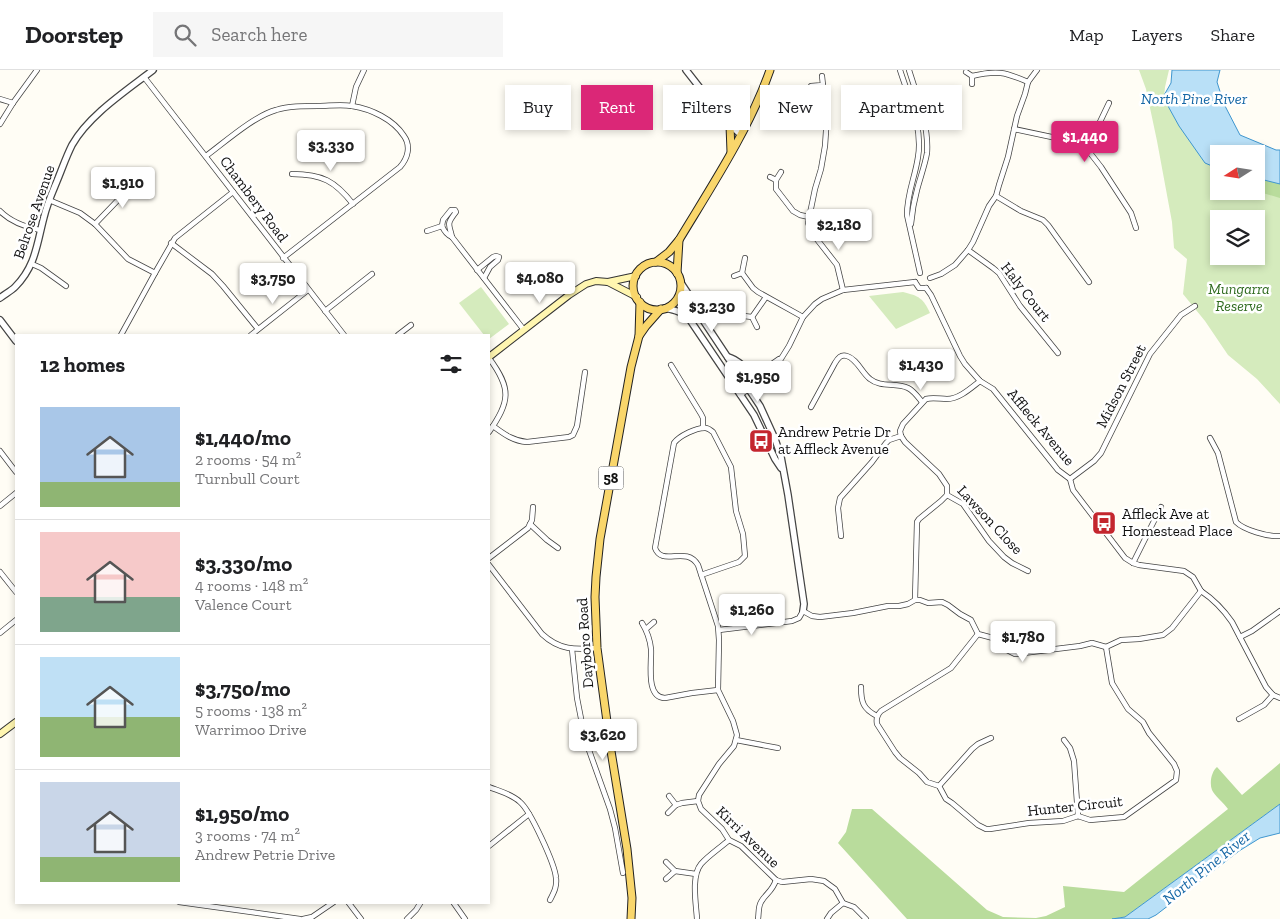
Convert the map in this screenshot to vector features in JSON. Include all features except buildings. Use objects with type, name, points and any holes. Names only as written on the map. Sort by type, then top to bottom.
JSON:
[{"type":"main road","points":[[750,116],[770,70]]},
{"type":"main road","points":[[729,130],[731,152]]},
{"type":"main road","points":[[490,356],[586,284],[596,281],[608,282],[636,276],[645,266],[656,262],[669,252],[679,240],[743,130]]},
{"type":"main road","points":[[677,273],[679,240]]},
{"type":"main road","points":[[656,262],[670,266],[677,273],[681,283]]},
{"type":"main road","name":"58","points":[[636,276],[634,285],[638,300]]},
{"type":"main road","points":[[608,282],[648,308],[663,309]]},
{"type":"main road","name":"58","points":[[663,309],[678,299],[681,283]]},
{"type":"main road","name":"Dayboro Road","points":[[631,919],[632,898],[627,849],[597,648],[595,597],[600,539],[631,367],[639,336],[638,300]]},
{"type":"main road","name":"Dayboro Road","points":[[639,336],[663,309]]},
{"type":"main road","points":[[0,734],[15,723]]},
{"type":"street","points":[[0,124],[37,70]]},
{"type":"street","name":"Belrose Avenue","points":[[0,298],[14,288],[32,264],[49,200],[66,158],[80,132],[97,114],[153,70]]},
{"type":"street","points":[[352,106],[356,87],[364,70]]},
{"type":"street","points":[[686,70],[698,85]]},
{"type":"street","points":[[900,70],[919,135],[918,158],[908,195],[907,215],[925,275],[930,283],[926,288],[919,288],[914,282]]},
{"type":"street","points":[[909,70],[924,122],[927,143],[910,226]]},
{"type":"street","points":[[914,282],[916,276],[941,274],[955,265],[973,242],[989,206],[996,196],[1028,82],[1037,70]]},
{"type":"street","points":[[972,76],[987,71],[995,71],[1004,72],[1028,82]]},
{"type":"street","points":[[966,72],[972,76]]},
{"type":"street","points":[[822,76],[822,85]]},
{"type":"street","points":[[972,76],[972,84]]},
{"type":"street","name":"Chambery Road","points":[[144,77],[343,334]]},
{"type":"street","points":[[0,99],[13,103]]},
{"type":"street","points":[[1087,149],[1109,103]]},
{"type":"street","points":[[206,156],[252,122],[274,110],[287,107],[352,106],[371,112],[389,121],[402,132],[408,146],[407,158],[400,167],[283,258]]},
{"type":"street","points":[[1014,129],[1061,139],[1087,149],[1131,213],[1136,228]]},
{"type":"street","points":[[736,130],[741,135]]},
{"type":"street","points":[[826,130],[821,169],[808,223],[809,229],[837,265],[843,290]]},
{"type":"street","points":[[781,172],[776,180],[776,188],[793,211],[809,217]]},
{"type":"street","points":[[292,174],[313,176],[330,182],[337,186],[353,204]]},
{"type":"street","points":[[770,177],[776,180]]},
{"type":"street","points":[[95,224],[119,199],[130,179]]},
{"type":"street","points":[[122,334],[172,243],[181,233],[233,192]]},
{"type":"street","points":[[996,196],[1048,224],[1089,282]]},
{"type":"street","points":[[49,200],[80,213],[95,224],[128,259],[155,273]]},
{"type":"street","points":[[459,205],[449,223],[452,237],[524,330]]},
{"type":"street","points":[[452,237],[448,236],[442,226],[443,220],[451,210],[455,210]]},
{"type":"street","points":[[0,211],[17,223],[40,230]]},
{"type":"street","points":[[427,231],[442,226]]},
{"type":"street","points":[[172,243],[212,274],[224,286],[258,329]]},
{"type":"street","name":"Haly Court","points":[[968,250],[999,274],[1020,306],[1058,353]]},
{"type":"street","points":[[477,270],[493,257],[499,257],[490,267],[484,278]]},
{"type":"street","points":[[745,258],[742,273],[753,288],[804,318]]},
{"type":"street","points":[[32,264],[41,268],[66,286]]},
{"type":"street","points":[[734,276],[742,273]]},
{"type":"street","points":[[325,311],[372,274]]},
{"type":"street","points":[[740,395],[774,370],[804,318],[822,298],[843,290],[914,282]]},
{"type":"street","points":[[681,283],[699,314],[760,406],[772,429],[779,448],[790,504],[804,604],[799,618],[792,621],[719,630]]},
{"type":"street","name":"Affleck Avenue","points":[[926,288],[965,364],[980,381],[993,389],[1058,470],[1070,479],[1074,492],[1125,558],[1133,563]]},
{"type":"street","points":[[252,334],[308,290]]},
{"type":"street","points":[[752,317],[766,297]]},
{"type":"street","name":"Midson Street","points":[[1070,479],[1094,461],[1101,453],[1150,354],[1181,315],[1196,306]]},
{"type":"street","points":[[663,309],[673,309],[690,320],[758,423],[775,459],[783,469]]},
{"type":"street","points":[[744,316],[752,317]]},
{"type":"street","points":[[752,317],[757,327]]},
{"type":"street","points":[[0,320],[15,340]]},
{"type":"street","points":[[399,334],[411,325]]},
{"type":"street","points":[[811,407],[834,363],[843,356],[852,359],[875,382],[910,389],[922,402]]},
{"type":"street","points":[[728,357],[758,374]]},
{"type":"street","points":[[490,359],[501,376],[506,394],[503,407],[490,430]]},
{"type":"street","points":[[736,389],[780,359]]},
{"type":"street","points":[[671,365],[702,414],[703,428]]},
{"type":"street","points":[[493,426],[508,437],[521,442],[574,437],[585,372]]},
{"type":"street","points":[[841,536],[838,508],[840,498],[886,443],[901,436],[900,431],[903,424],[922,402],[930,398],[954,398],[980,381]]},
{"type":"street","points":[[701,575],[739,562],[745,556],[742,529],[736,511],[731,467],[714,432],[703,428],[681,436],[674,443],[656,548],[657,553],[662,556],[686,556],[696,562],[717,620],[719,630],[718,690],[737,730],[736,740],[778,748]]},
{"type":"street","name":"Lawson Close","points":[[901,436],[939,474],[947,486],[947,495],[963,504],[989,541],[1004,557],[1028,571]]},
{"type":"street","points":[[1210,438],[1218,453],[1236,522],[1267,535],[1280,536]]},
{"type":"street","points":[[0,451],[15,471]]},
{"type":"street","points":[[0,506],[15,494]]},
{"type":"street","points":[[915,600],[917,522],[947,495]]},
{"type":"street","points":[[490,557],[525,530],[532,520],[533,506]]},
{"type":"street","points":[[1161,507],[1133,563],[1184,571],[1194,577],[1201,591],[1209,596],[1226,613],[1266,686],[1273,695],[1280,698]]},
{"type":"street","points":[[530,524],[558,548]]},
{"type":"street","points":[[490,566],[542,634],[554,643],[572,649],[597,648]]},
{"type":"street","points":[[0,572],[15,591]]},
{"type":"street","points":[[803,611],[812,616],[820,617],[888,606],[899,606],[915,600],[928,603],[942,602],[971,620],[978,634],[993,638],[1015,654],[1092,643],[1106,647],[1121,640],[1163,635],[1172,628],[1201,591]]},
{"type":"street","points":[[1240,638],[1280,611]]},
{"type":"street","points":[[0,633],[15,621]]},
{"type":"street","points":[[646,629],[654,622]]},
{"type":"street","points":[[642,623],[646,629],[651,652],[650,666],[653,690],[657,696],[664,698],[692,692],[718,690]]},
{"type":"street","points":[[877,716],[881,711],[951,668],[978,634]]},
{"type":"street","name":"Hunter Circuit","points":[[861,686],[861,695],[865,707],[877,716],[877,724],[895,752],[927,782],[939,786],[946,799],[978,825],[986,829],[1029,823],[1063,822],[1078,816],[1090,820],[1124,817],[1173,783],[1177,778],[1177,771],[1174,764],[1149,733],[1143,722],[1128,708],[1112,683],[1106,647]]},
{"type":"street","name":"Dayboro Road","points":[[572,649],[577,698],[585,739],[610,809],[623,873]]},
{"type":"street","points":[[1238,719],[1264,705],[1273,695]]},
{"type":"street","points":[[939,786],[972,748],[991,738]]},
{"type":"street","name":"Kirri Avenue","points":[[736,740],[699,795],[698,801],[701,809],[722,829],[729,840],[740,846],[776,880],[782,882],[811,879],[824,881],[835,889],[844,903],[854,907],[866,919]]},
{"type":"street","points":[[1064,740],[1070,748],[1074,761],[1078,816]]},
{"type":"street","points":[[490,787],[514,798],[530,814],[554,868],[556,885],[550,900]]},
{"type":"street","points":[[669,796],[676,805]]},
{"type":"street","points":[[668,813],[676,805],[698,801]]},
{"type":"street","points":[[490,845],[530,814]]},
{"type":"street","points":[[697,919],[696,874],[698,868],[729,840]]},
{"type":"street","points":[[666,862],[675,871],[696,874]]},
{"type":"street","points":[[666,879],[675,871]]},
{"type":"street","points":[[758,919],[760,904],[772,891],[776,880]]},
{"type":"street","points":[[827,919],[831,913],[844,903]]},
{"type":"street","points":[[193,904],[302,919],[312,917],[331,904]]},
{"type":"street","points":[[350,904],[361,919]]},
{"type":"street","points":[[406,919],[420,904]]},
{"type":"street","points":[[454,904],[465,919]]},
{"type":"green space","name":"Mungarra Reserve","points":[[1139,70],[1169,70],[1164,98],[1188,136],[1210,165],[1210,200],[1265,200],[1265,178],[1280,181],[1280,404],[1257,379],[1228,355],[1205,321],[1183,294],[1187,259],[1174,248],[1172,222],[1146,89]]},
{"type":"green space","points":[[1265,180],[1280,184],[1280,198],[1265,194]]},
{"type":"green space","points":[[481,287],[509,324],[490,338],[490,334],[483,334],[459,303]]},
{"type":"green space","points":[[903,292],[920,298],[930,313],[896,329],[869,296]]},
{"type":"green space","points":[[1280,763],[1280,804],[1125,917],[1112,919],[907,919],[838,843],[846,832],[852,809],[872,809],[987,910],[1003,917],[1036,918],[1046,916],[1065,907],[1063,886],[1124,892],[1228,809],[1211,787],[1212,777],[1217,767],[1242,795]]},
{"type":"water","name":"North Pine River","points":[[1172,70],[1220,70],[1217,82],[1224,104],[1240,135],[1264,145],[1210,145],[1210,165],[1205,163],[1179,126],[1163,97],[1171,83]]},
{"type":"water","name":"North Pine River","points":[[1265,145],[1280,150],[1280,184],[1265,180]]},
{"type":"water","name":"North Pine River","points":[[1280,804],[1280,833],[1260,838],[1239,851],[1156,915],[1148,919],[1112,919],[1125,917]]},
{"type":"place","name":"Andrew Petrie Dr at Affleck Avenue","points":[[761,441]]},
{"type":"place","name":"Affleck Ave at Homestead Place","points":[[1104,523]]}]
